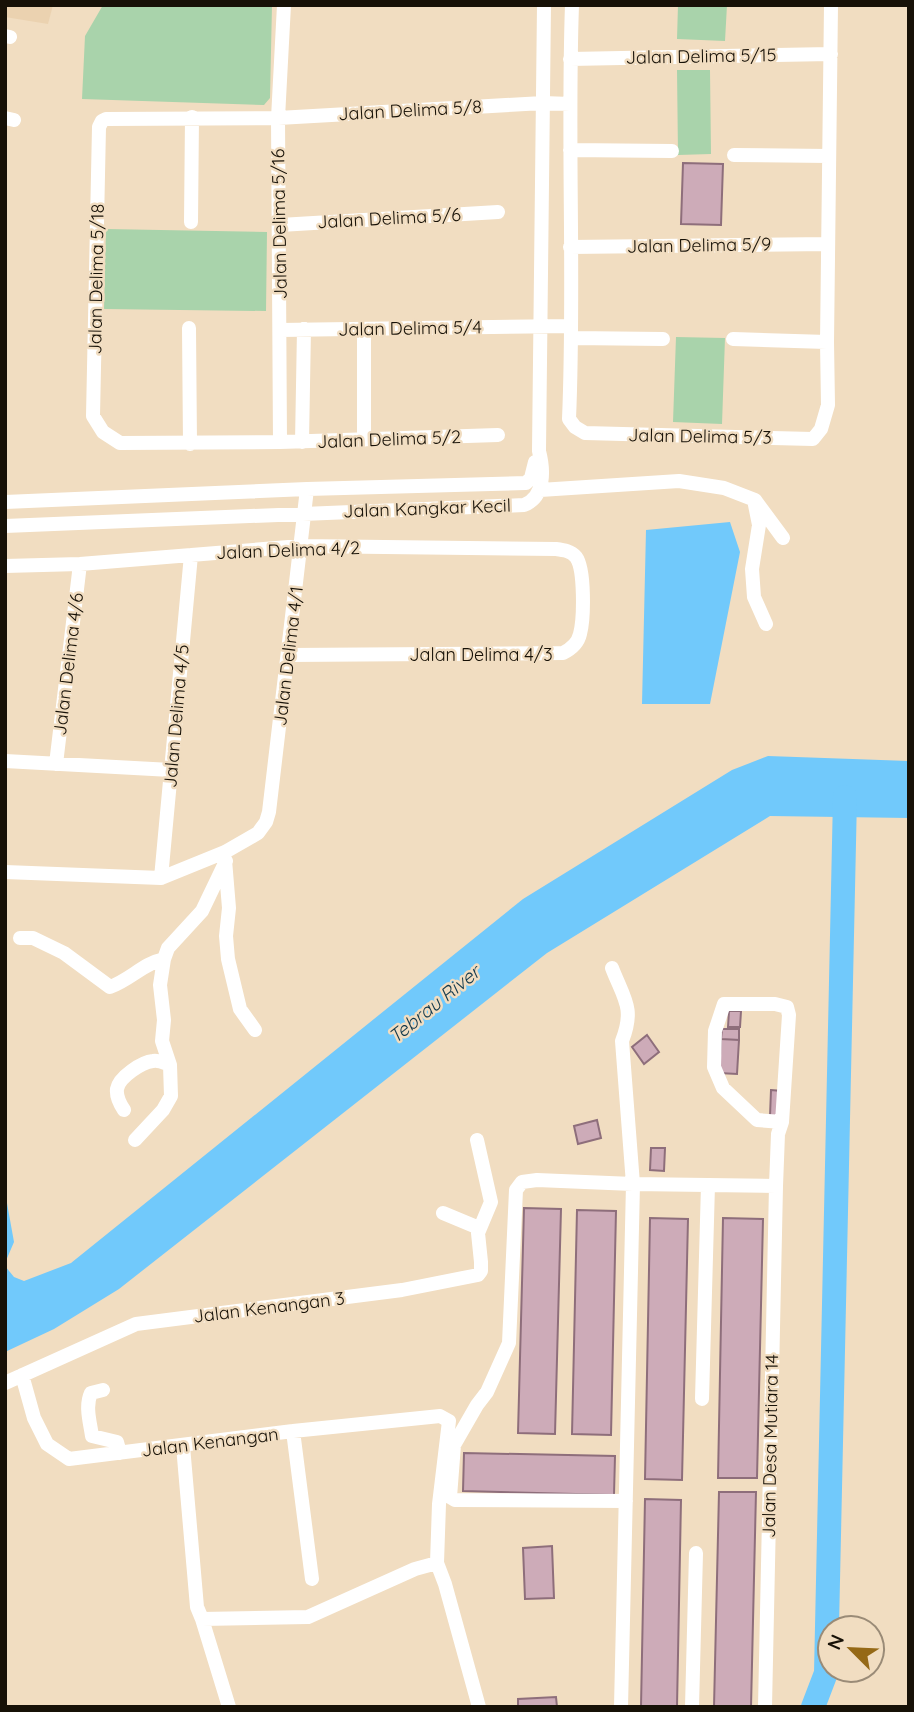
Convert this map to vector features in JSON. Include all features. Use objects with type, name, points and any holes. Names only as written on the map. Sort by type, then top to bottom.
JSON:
[{"type":"street","name":"Jalan Delima 5/16","points":[[280,442],[278,118],[284,5]]},
{"type":"street","points":[[544,5],[540,490],[679,481],[724,488],[755,500],[783,538]]},
{"type":"street","name":"Jalan Delima 5/3","points":[[572,5],[572,332],[569,419],[575,428],[584,433],[813,439],[821,429],[828,404],[831,5]]},
{"type":"street","name":"Jalan Delima 5/15","points":[[570,59],[831,54]]},
{"type":"street","name":"Jalan Delima 5/8","points":[[278,118],[543,103],[570,104]]},
{"type":"street","points":[[191,222],[192,117]]},
{"type":"street","name":"Jalan Delima 5/18","points":[[278,118],[106,118],[102,121],[99,127],[93,416],[103,432],[120,443],[280,442]]},
{"type":"street","points":[[570,150],[672,151]]},
{"type":"street","points":[[734,155],[829,156]]},
{"type":"street","name":"Jalan Delima 5/6","points":[[280,225],[498,212]]},
{"type":"street","name":"Jalan Delima 5/9","points":[[570,247],[828,244]]},
{"type":"street","name":"Jalan Delima 5/4","points":[[280,330],[540,327],[663,339]]},
{"type":"street","points":[[189,328],[190,444]]},
{"type":"street","points":[[302,442],[304,329]]},
{"type":"street","points":[[364,329],[364,440]]},
{"type":"street","points":[[733,339],[827,342]]},
{"type":"street","name":"Jalan Delima 5/2","points":[[280,442],[498,435]]},
{"type":"street","name":"Jalan Kangkar Kecil","points":[[5,502],[526,483],[531,478],[539,451]]},
{"type":"street","name":"Jalan Delima 4/1","points":[[225,857],[258,833],[270,812],[307,489]]},
{"type":"street","name":"Jalan Kangkar Kecil","points":[[5,526],[524,505],[531,502],[540,490]]},
{"type":"street","points":[[755,500],[759,525],[752,569],[753,587],[754,597],[766,624]]},
{"type":"street","name":"Jalan Delima 4/2","points":[[5,566],[80,564],[301,546],[556,549],[571,553]]},
{"type":"street","name":"Jalan Delima 4/3","points":[[289,655],[562,653],[571,648],[580,634],[581,577],[578,561],[571,553]]},
{"type":"street","name":"Jalan Delima 4/5","points":[[161,878],[191,555]]},
{"type":"street","name":"Jalan Delima 4/6","points":[[56,764],[80,564]]},
{"type":"street","points":[[5,761],[171,770]]},
{"type":"street","points":[[5,872],[161,878],[225,857]]},
{"type":"street","points":[[135,1140],[163,1110],[171,1096],[170,1065],[162,1041],[164,1020],[160,985],[164,959],[168,948],[202,911],[225,857]]},
{"type":"street","points":[[225,857],[229,908],[226,936],[228,959],[240,1009],[255,1030]]},
{"type":"street","points":[[20,938],[33,938],[64,953],[110,987],[131,978],[152,962],[164,959]]},
{"type":"street","points":[[612,968],[630,1011],[629,1023],[622,1041],[633,1184],[621,1707]]},
{"type":"street","name":"Jalan Desa Mutiara 14","points":[[765,1707],[776,1186],[778,1134],[782,1122],[789,1040],[789,1014],[787,1007],[775,1004],[724,1004],[715,1031],[714,1067],[723,1087],[757,1120],[782,1122]]},
{"type":"street","points":[[124,1110],[117,1091],[119,1082],[149,1061],[162,1041]]},
{"type":"street","points":[[149,1061],[170,1065]]},
{"type":"street","points":[[443,1213],[479,1228],[491,1202],[477,1140]]},
{"type":"street","points":[[626,1501],[455,1500],[450,1497],[454,1445],[487,1392],[509,1343],[516,1190],[522,1182],[537,1180],[776,1186]]},
{"type":"street","points":[[702,1399],[708,1185]]},
{"type":"street","name":"Jalan Kenangan 3","points":[[22,1375],[136,1324],[402,1290],[474,1277],[481,1271],[479,1228]]},
{"type":"street","points":[[5,1383],[22,1375]]},
{"type":"street","name":"Jalan Kenangan","points":[[22,1375],[34,1418],[47,1444],[69,1459],[293,1431],[440,1416],[449,1420],[439,1504],[437,1563]]},
{"type":"street","points":[[103,1390],[91,1393],[89,1397],[92,1436],[117,1442],[120,1453]]},
{"type":"street","points":[[293,1431],[312,1579]]},
{"type":"street","points":[[183,1446],[197,1607],[229,1707]]},
{"type":"street","points":[[692,1707],[696,1553]]},
{"type":"street","points":[[202,1619],[308,1617],[415,1569],[437,1563],[479,1707]]},
{"type":"shaded area","points":[[5,5],[53,5],[48,24],[5,17]]},
{"type":"green space","points":[[103,5],[272,5],[270,98],[264,105],[82,99],[85,36]]},
{"type":"green space","points":[[678,5],[727,5],[725,41],[677,39]]},
{"type":"green space","points":[[677,70],[710,70],[711,154],[678,155]]},
{"type":"green space","points":[[106,229],[267,232],[266,311],[104,309]]},
{"type":"green space","points":[[676,337],[725,338],[722,424],[673,422]]},
{"type":"water","points":[[730,522],[740,552],[710,704],[642,704],[646,530]]},
{"type":"water","name":"Tebrau River","points":[[768,756],[909,761],[909,818],[770,816],[547,953],[119,1289],[54,1329],[5,1352],[5,1266],[14,1277],[24,1281],[71,1263],[523,899],[732,770]]},
{"type":"water","points":[[5,1192],[14,1242],[5,1263]]},
{"type":"building","points":[[683,163],[723,164],[721,225],[681,224]]},
{"type":"building","points":[[729,1011],[741,1011],[740,1027],[728,1027]]},
{"type":"building","points":[[722,1029],[739,1029],[739,1040],[721,1039]]},
{"type":"building","points":[[647,1035],[659,1052],[644,1064],[632,1047]]},
{"type":"building","points":[[721,1039],[739,1040],[737,1074],[719,1073]]},
{"type":"building","points":[[771,1090],[782,1091],[780,1117],[770,1116]]},
{"type":"building","points":[[597,1120],[601,1138],[578,1144],[574,1126]]},
{"type":"building","points":[[651,1148],[665,1148],[664,1171],[650,1170]]},
{"type":"building","points":[[524,1208],[561,1209],[555,1434],[518,1433]]},
{"type":"building","points":[[577,1210],[616,1211],[611,1435],[572,1434]]},
{"type":"building","points":[[650,1218],[688,1219],[682,1480],[645,1479]]},
{"type":"building","points":[[723,1218],[763,1219],[757,1478],[718,1478]]},
{"type":"building","points":[[464,1453],[615,1456],[614,1495],[463,1491]]},
{"type":"building","points":[[719,1492],[756,1492],[751,1707],[714,1707]]},
{"type":"building","points":[[645,1499],[681,1500],[677,1707],[641,1707]]},
{"type":"building","points":[[552,1546],[554,1598],[525,1599],[523,1548]]},
{"type":"building","points":[[556,1697],[557,1707],[518,1707],[518,1699]]},
{"type":"waterway","points":[[813,1707],[826,1673],[845,797]]}]
